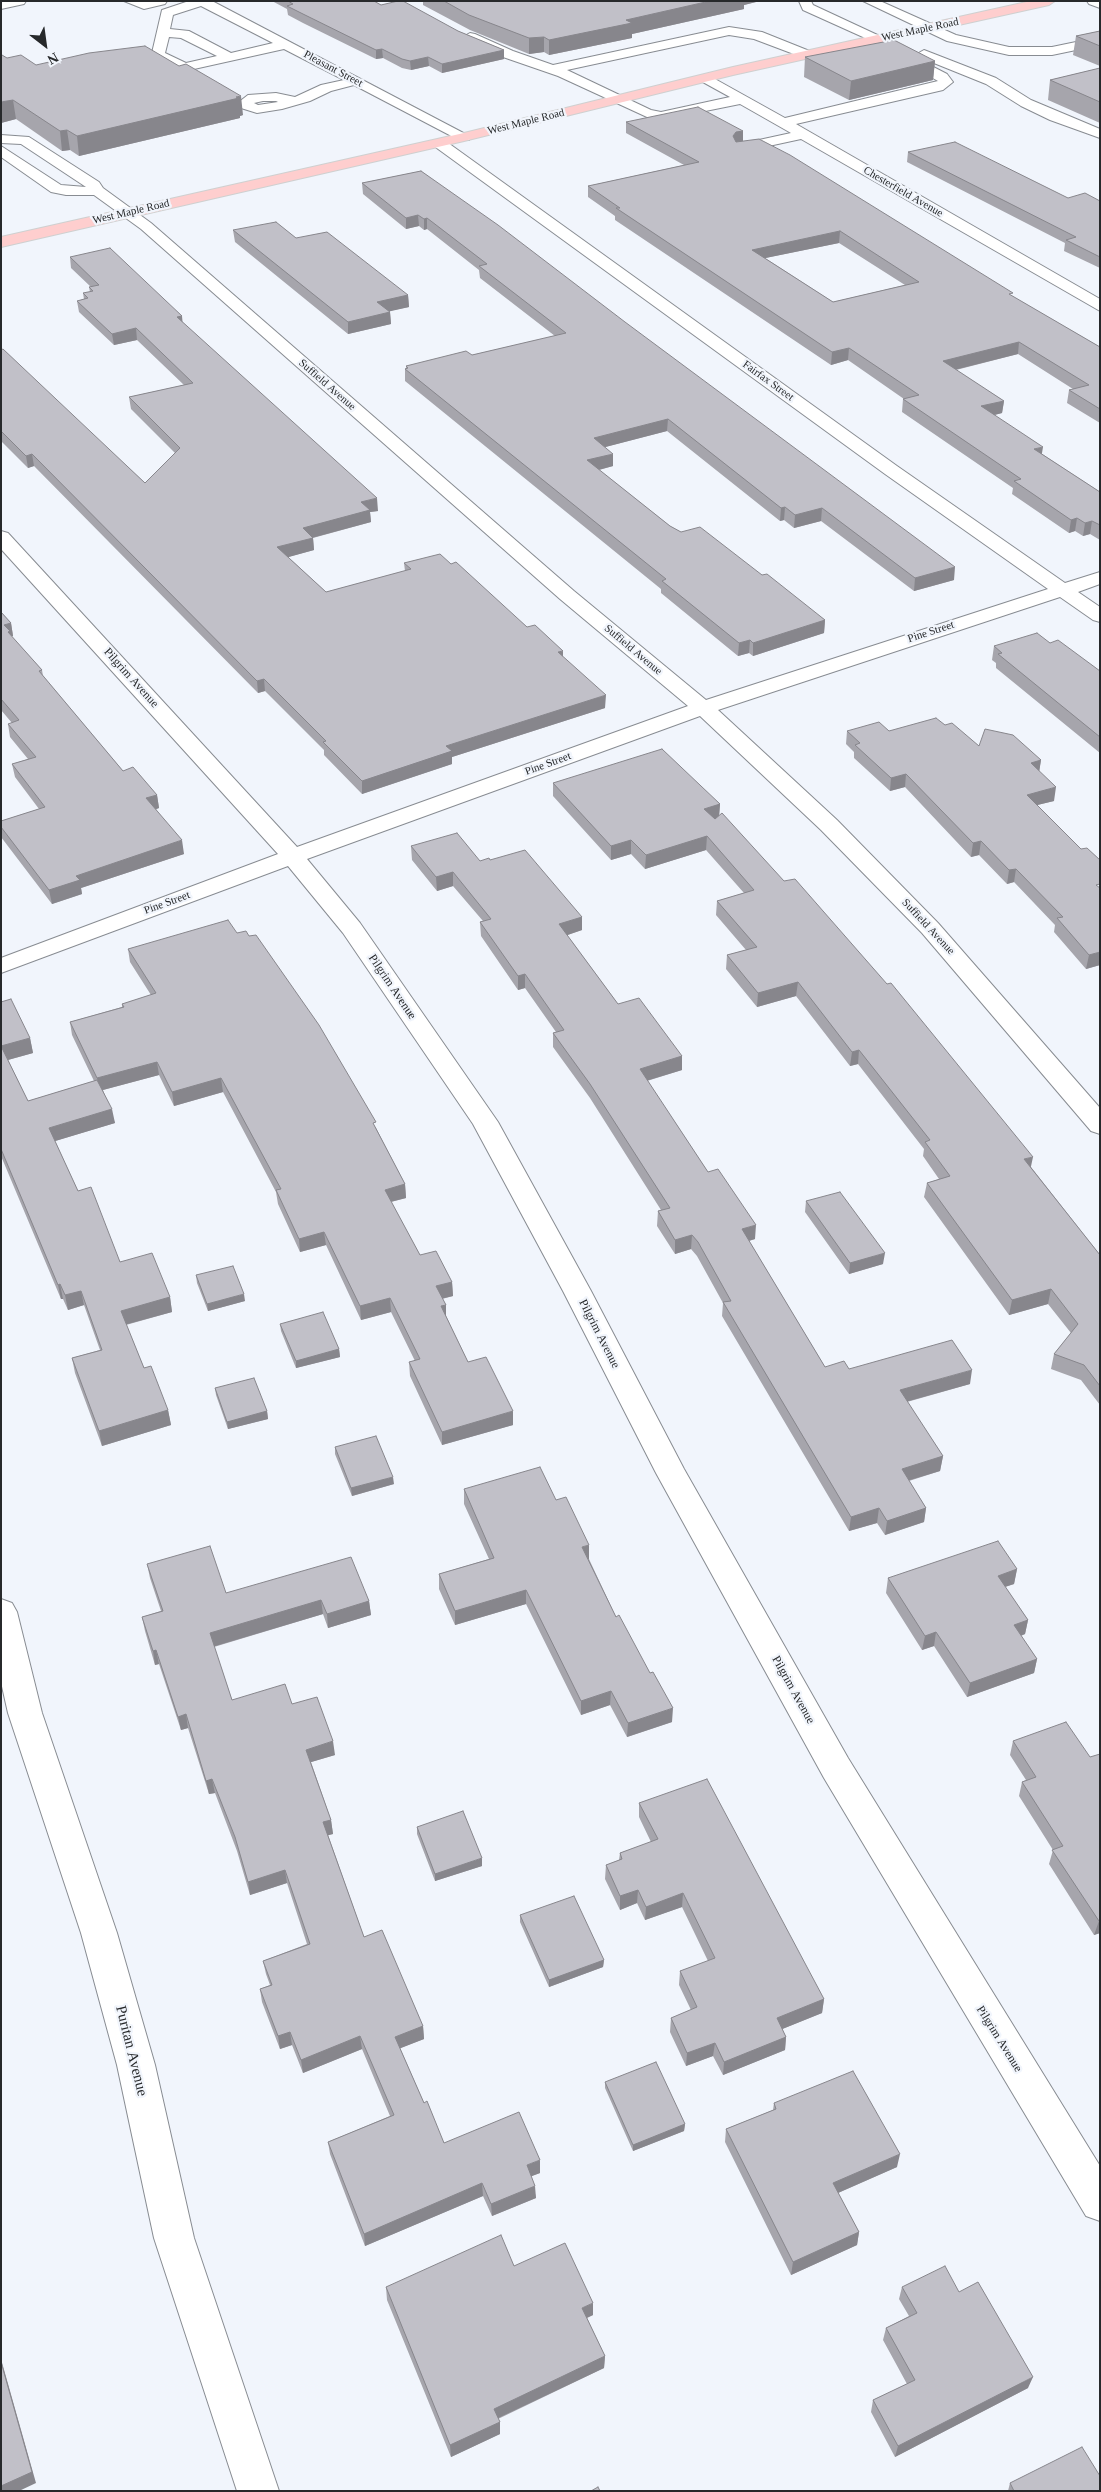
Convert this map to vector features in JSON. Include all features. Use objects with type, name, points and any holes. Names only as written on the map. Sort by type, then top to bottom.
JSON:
[{"type":"main road","name":"West Maple Road","points":[[1,242],[439,143],[706,78],[1049,1]]},
{"type":"street","points":[[1,5],[20,1]]},
{"type":"street","points":[[130,1],[144,5],[161,1]]},
{"type":"street","points":[[158,55],[167,13],[202,1]]},
{"type":"street","name":"Pleasant Street","points":[[202,1],[464,137]]},
{"type":"street","points":[[805,1],[808,7],[820,13],[879,39],[991,81],[1046,113],[1100,134]]},
{"type":"street","points":[[869,1],[968,43],[1017,52],[1052,51],[1100,41]]},
{"type":"street","points":[[1093,1],[1100,4]]},
{"type":"street","points":[[456,30],[508,54],[553,69],[648,113],[661,116],[742,99]]},
{"type":"street","points":[[553,69],[729,31],[757,35],[807,55]]},
{"type":"street","points":[[162,32],[184,34],[229,57]]},
{"type":"street","points":[[782,123],[938,87],[946,82],[942,77],[879,39]]},
{"type":"street","points":[[119,63],[145,60],[158,55],[185,67],[287,44]]},
{"type":"street","name":"Chesterfield Avenue","points":[[706,78],[1100,306]]},
{"type":"street","points":[[296,101],[326,88],[356,81]]},
{"type":"street","points":[[741,148],[785,140],[802,134]]},
{"type":"street","name":"Suffield Avenue","points":[[1,139],[24,140],[94,185],[96,191],[129,213],[567,595],[703,708],[829,825],[930,928],[1100,1125]]},
{"type":"street","name":"Fairfax Street","points":[[439,143],[891,470],[1064,589],[1100,616]]},
{"type":"street","points":[[1,150],[56,189],[96,191]]},
{"type":"street","name":"Pilgrim Avenue","points":[[1,537],[292,857],[352,928],[485,1122],[577,1291],[671,1473],[836,1768],[1100,2202]]},
{"type":"street","name":"Pine Street","points":[[1,966],[292,857],[703,708],[1100,578]]},
{"type":"street","name":"Puritan Avenue","points":[[1,1612],[25,1713],[99,1933],[134,2056],[174,2238],[258,2491]]},
{"type":"building","points":[[288,1],[374,1],[381,5],[403,1],[458,31],[504,50],[442,64],[428,57],[410,61],[382,49],[376,50],[287,6],[293,4]]},
{"type":"building","points":[[444,1],[710,1],[626,20],[632,23],[549,40],[544,37],[529,38],[469,15]]},
{"type":"building","points":[[1100,31],[1100,46],[1076,36]]},
{"type":"building","points":[[894,40],[935,61],[851,81],[805,57]]},
{"type":"building","points":[[145,46],[179,66],[186,64],[241,96],[77,136],[67,130],[60,131],[13,100],[1,102],[1,55],[7,58],[21,55],[36,65],[89,53]]},
{"type":"building","points":[[1100,68],[1100,102],[1050,80]]},
{"type":"building","points":[[698,107],[743,131],[736,132],[733,136],[736,142],[759,139],[790,155],[1013,293],[1009,294],[1100,347],[1100,409],[1069,390],[1089,385],[1019,342],[943,361],[1004,401],[981,406],[1043,447],[1034,449],[1100,492],[1100,525],[1092,521],[1085,523],[1077,518],[1071,520],[1014,481],[1021,479],[903,399],[919,395],[849,348],[832,352],[616,208],[620,208],[588,186],[699,162],[626,122]],"holes":[[[840,231],[919,282],[833,302],[752,250]]]},
{"type":"building","points":[[955,142],[1068,198],[1085,193],[1100,201],[1100,257],[1066,240],[1076,237],[908,152]]},
{"type":"building","points":[[421,171],[498,225],[625,322],[955,567],[915,578],[822,508],[795,515],[785,507],[781,508],[668,419],[594,438],[613,454],[587,460],[670,526],[681,532],[700,527],[762,575],[767,574],[825,620],[753,643],[750,640],[739,643],[662,581],[666,579],[405,369],[408,368],[406,366],[466,351],[472,355],[566,333],[479,266],[487,264],[427,218],[424,219],[418,215],[406,218],[362,183]]},
{"type":"building","points":[[276,222],[296,238],[327,232],[408,295],[377,302],[390,312],[348,322],[233,230]]},
{"type":"building","points":[[110,248],[182,316],[177,317],[377,498],[361,502],[370,510],[303,528],[313,538],[277,547],[326,592],[411,569],[404,563],[440,554],[451,564],[456,562],[527,627],[535,625],[563,651],[558,652],[606,695],[446,746],[452,751],[362,781],[323,742],[326,741],[264,679],[257,681],[32,454],[26,456],[1,431],[1,350],[3,349],[145,483],[180,448],[129,397],[193,383],[136,328],[112,334],[77,301],[88,298],[83,293],[93,291],[89,287],[99,285],[70,257]]},
{"type":"building","points":[[1,612],[11,623],[4,625],[10,631],[8,632],[42,670],[39,671],[123,771],[133,767],[157,795],[146,798],[182,840],[76,876],[80,880],[49,890],[1,827],[1,821],[45,807],[12,764],[36,757],[8,724],[19,720],[1,699]]},
{"type":"building","points":[[1037,633],[1050,643],[1058,640],[1100,671],[1100,737],[998,654],[1002,653],[994,646]]},
{"type":"building","points":[[936,718],[945,725],[952,723],[979,746],[985,729],[1013,735],[1041,760],[1031,763],[1056,787],[1027,795],[1081,849],[1087,848],[1100,860],[1100,884],[1096,885],[1100,888],[1100,952],[1089,955],[1057,918],[1063,917],[1016,869],[1009,870],[981,841],[973,843],[906,774],[891,778],[855,745],[860,743],[847,731],[879,722],[889,731]]},
{"type":"building","points":[[662,749],[720,804],[704,809],[715,819],[722,813],[784,881],[795,879],[887,984],[891,983],[1033,1157],[1024,1159],[1100,1255],[1100,1386],[1084,1365],[1054,1354],[1078,1324],[1051,1289],[1012,1300],[927,1183],[950,1176],[925,1142],[930,1140],[859,1050],[852,1052],[798,982],[758,993],[727,955],[757,947],[717,901],[754,890],[707,836],[646,855],[631,840],[611,846],[553,783]]},
{"type":"building","points":[[457,833],[480,861],[525,850],[582,917],[559,924],[618,1004],[639,998],[682,1056],[640,1069],[708,1172],[718,1169],[756,1225],[742,1229],[825,1367],[844,1361],[849,1369],[952,1340],[972,1370],[900,1390],[943,1456],[902,1469],[926,1508],[887,1521],[879,1508],[851,1517],[723,1302],[731,1301],[698,1242],[692,1235],[675,1240],[658,1211],[670,1208],[590,1084],[553,1033],[564,1030],[525,974],[518,976],[480,922],[491,919],[453,872],[436,877],[411,846]]},
{"type":"building","points":[[228,920],[237,933],[246,931],[249,936],[256,935],[319,1025],[376,1122],[373,1123],[405,1184],[385,1190],[420,1255],[436,1251],[452,1282],[436,1286],[446,1305],[441,1306],[468,1362],[486,1357],[513,1411],[442,1432],[409,1362],[420,1359],[390,1298],[360,1306],[324,1232],[299,1239],[276,1190],[281,1189],[221,1078],[172,1092],[157,1062],[97,1078],[70,1022],[124,1007],[122,1004],[156,993],[128,949]]},
{"type":"building","points":[[11,999],[30,1038],[1,1046],[1,1002]]},
{"type":"building","points":[[1,1046],[28,1101],[97,1080],[112,1109],[49,1128],[78,1191],[91,1187],[120,1262],[152,1253],[170,1297],[121,1311],[144,1368],[151,1366],[168,1410],[99,1431],[72,1358],[102,1350],[81,1291],[65,1295],[60,1284],[58,1285],[1,1149]]},
{"type":"building","points":[[840,1192],[885,1253],[850,1263],[806,1201]]},
{"type":"building","points":[[233,1266],[244,1294],[207,1304],[196,1275]]},
{"type":"building","points":[[323,1312],[339,1349],[296,1361],[280,1324]]},
{"type":"building","points":[[254,1378],[267,1411],[227,1422],[215,1388]]},
{"type":"building","points":[[376,1436],[393,1477],[351,1488],[335,1447]]},
{"type":"building","points":[[540,1467],[556,1500],[566,1497],[589,1545],[582,1547],[616,1617],[619,1615],[650,1673],[653,1672],[673,1708],[628,1723],[611,1691],[581,1701],[526,1590],[455,1611],[439,1574],[494,1558],[464,1489]]},
{"type":"building","points":[[998,1541],[1017,1569],[998,1576],[1028,1620],[1014,1625],[1037,1659],[970,1683],[936,1632],[925,1636],[888,1578]]},
{"type":"building","points":[[210,1546],[226,1593],[351,1557],[369,1601],[327,1614],[321,1600],[210,1633],[232,1700],[285,1684],[292,1704],[317,1697],[333,1741],[306,1750],[331,1820],[323,1822],[364,1937],[382,1930],[423,2026],[395,2037],[424,2103],[427,2101],[444,2143],[519,2112],[540,2160],[527,2165],[535,2186],[491,2204],[482,2183],[364,2234],[328,2142],[394,2115],[360,2036],[301,2060],[290,2032],[278,2036],[260,1989],[272,1985],[263,1961],[310,1944],[285,1870],[248,1882],[235,1837],[212,1779],[206,1781],[186,1714],[178,1717],[156,1650],[153,1651],[142,1617],[163,1611],[147,1564]]},
{"type":"building","points":[[1066,1722],[1090,1757],[1100,1754],[1100,1921],[1052,1850],[1063,1846],[1022,1782],[1036,1777],[1013,1741]]},
{"type":"building","points":[[707,1779],[824,1999],[777,2018],[786,2037],[724,2062],[715,2043],[687,2053],[671,2018],[697,2007],[680,1971],[715,1958],[683,1893],[646,1907],[638,1890],[620,1896],[606,1865],[622,1859],[620,1853],[658,1839],[639,1803]]},
{"type":"building","points":[[463,1811],[482,1858],[435,1874],[417,1827]]},
{"type":"building","points":[[574,1896],[604,1960],[549,1980],[520,1915]]},
{"type":"building","points":[[656,2062],[685,2124],[633,2145],[605,2082]]},
{"type":"building","points":[[853,2071],[900,2154],[833,2183],[859,2232],[793,2262],[726,2129],[776,2109],[774,2103]]},
{"type":"building","points":[[501,2235],[514,2266],[565,2243],[593,2303],[582,2308],[605,2356],[494,2409],[500,2422],[450,2445],[386,2287]]},
{"type":"building","points":[[945,2266],[959,2292],[978,2282],[1033,2377],[898,2446],[873,2400],[915,2380],[886,2328],[917,2313],[902,2287]]},
{"type":"building","points":[[1,2362],[32,2472],[1,2486]]},
{"type":"building","points":[[1082,2447],[1100,2476],[1100,2491],[1014,2491],[1010,2483]]},
{"type":"building","points":[[598,2487],[600,2491],[591,2491]]}]
